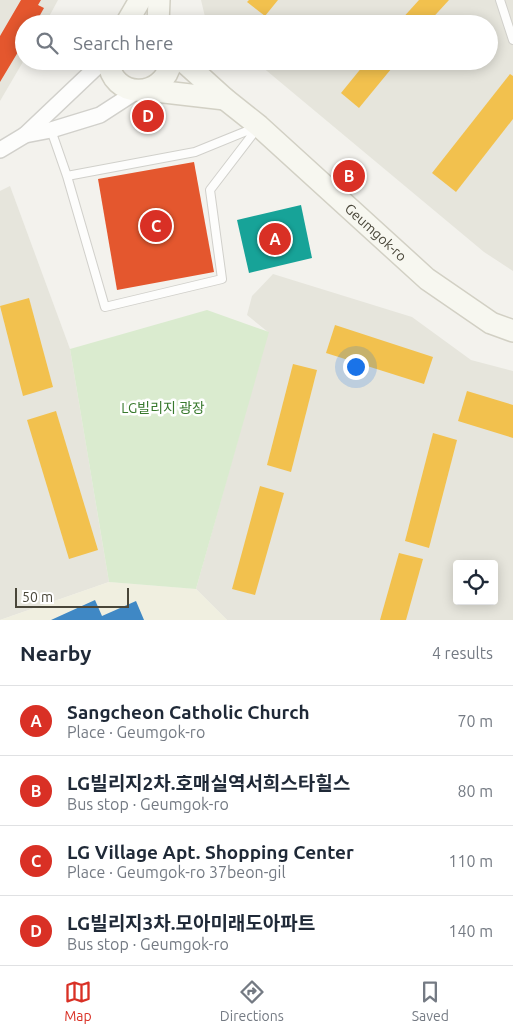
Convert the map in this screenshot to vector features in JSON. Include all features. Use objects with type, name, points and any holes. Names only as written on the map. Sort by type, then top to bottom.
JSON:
[{"type":"main road","points":[[131,15],[140,0]]},
{"type":"main road","points":[[158,15],[159,0]]},
{"type":"main road","points":[[111,70],[119,83],[127,88],[225,99]]},
{"type":"main road","points":[[142,90],[159,85],[168,75],[169,70]]},
{"type":"main road","name":"Geumgok-ro","points":[[193,70],[259,126],[427,279],[491,323],[513,332]]},
{"type":"street","points":[[0,150],[25,135],[93,70]]},
{"type":"street","points":[[25,135],[51,130],[100,115],[142,90]]},
{"type":"lane","points":[[500,0],[513,40]]},
{"type":"lane","points":[[51,130],[68,176],[105,307],[222,279],[210,190],[259,126]]},
{"type":"lane","points":[[68,176],[195,152],[259,126]]},
{"type":"shaded area","points":[[0,0],[58,0],[50,15],[15,15],[15,70],[18,70],[0,101]]},
{"type":"shaded area","points":[[201,0],[513,0],[513,271],[484,252],[266,70],[498,70],[498,15],[205,15]]},
{"type":"shaded area","points":[[10,186],[70,349],[109,582],[0,620],[0,191]]},
{"type":"shaded area","points":[[273,274],[412,317],[471,360],[513,371],[513,620],[227,620],[196,589],[268,332],[247,315],[252,296]]},
{"type":"shaded area","points":[[109,582],[196,589],[227,620],[0,620]]},
{"type":"green space","name":"LG빌리지 광장","points":[[207,310],[269,332],[196,589],[109,582],[70,349]]},
{"type":"building: Homes","points":[[249,0],[278,0],[266,15],[247,2]]},
{"type":"building: Homes","points":[[419,0],[449,0],[435,15],[405,15]]},
{"type":"building: Homes","points":[[360,70],[390,70],[359,108],[341,93]]},
{"type":"building: Homes","points":[[510,74],[513,76],[513,119],[456,192],[432,173]]},
{"type":"building: Homes","points":[[29,298],[53,387],[23,396],[0,306]]},
{"type":"building: Homes","points":[[335,325],[433,357],[424,384],[326,353]]},
{"type":"building: Homes","points":[[293,364],[317,370],[291,472],[267,465]]},
{"type":"building: Homes","points":[[467,391],[513,405],[513,438],[458,421]]},
{"type":"building: Homes","points":[[56,411],[98,550],[69,559],[27,420]]},
{"type":"building: Homes","points":[[433,433],[457,440],[429,548],[405,541]]},
{"type":"building: Homes","points":[[260,486],[284,493],[255,595],[232,589]]},
{"type":"building: Homes","points":[[399,553],[423,559],[406,620],[380,620]]},
{"type":"building: Shops","points":[[21,0],[41,0],[38,5],[44,8],[40,15],[15,15],[15,57],[0,82],[0,36]]},
{"type":"building: Shops","points":[[194,162],[214,272],[117,290],[98,179]]},
{"type":"building: Schools","points":[[95,600],[102,616],[136,601],[144,620],[51,620]]},
{"type":"building: Public","points":[[301,205],[312,258],[249,273],[237,220]]},
{"type":"place","name":"LG빌리지3차.모아미래도아파트","points":[[148,116]]},
{"type":"place","name":"LG빌리지2차.호매실역서희스타힐스","points":[[349,176]]},
{"type":"place","name":"LG Village Apt. Shopping Center","points":[[156,226]]},
{"type":"place","name":"Sangcheon Catholic Church","points":[[275,239]]}]
